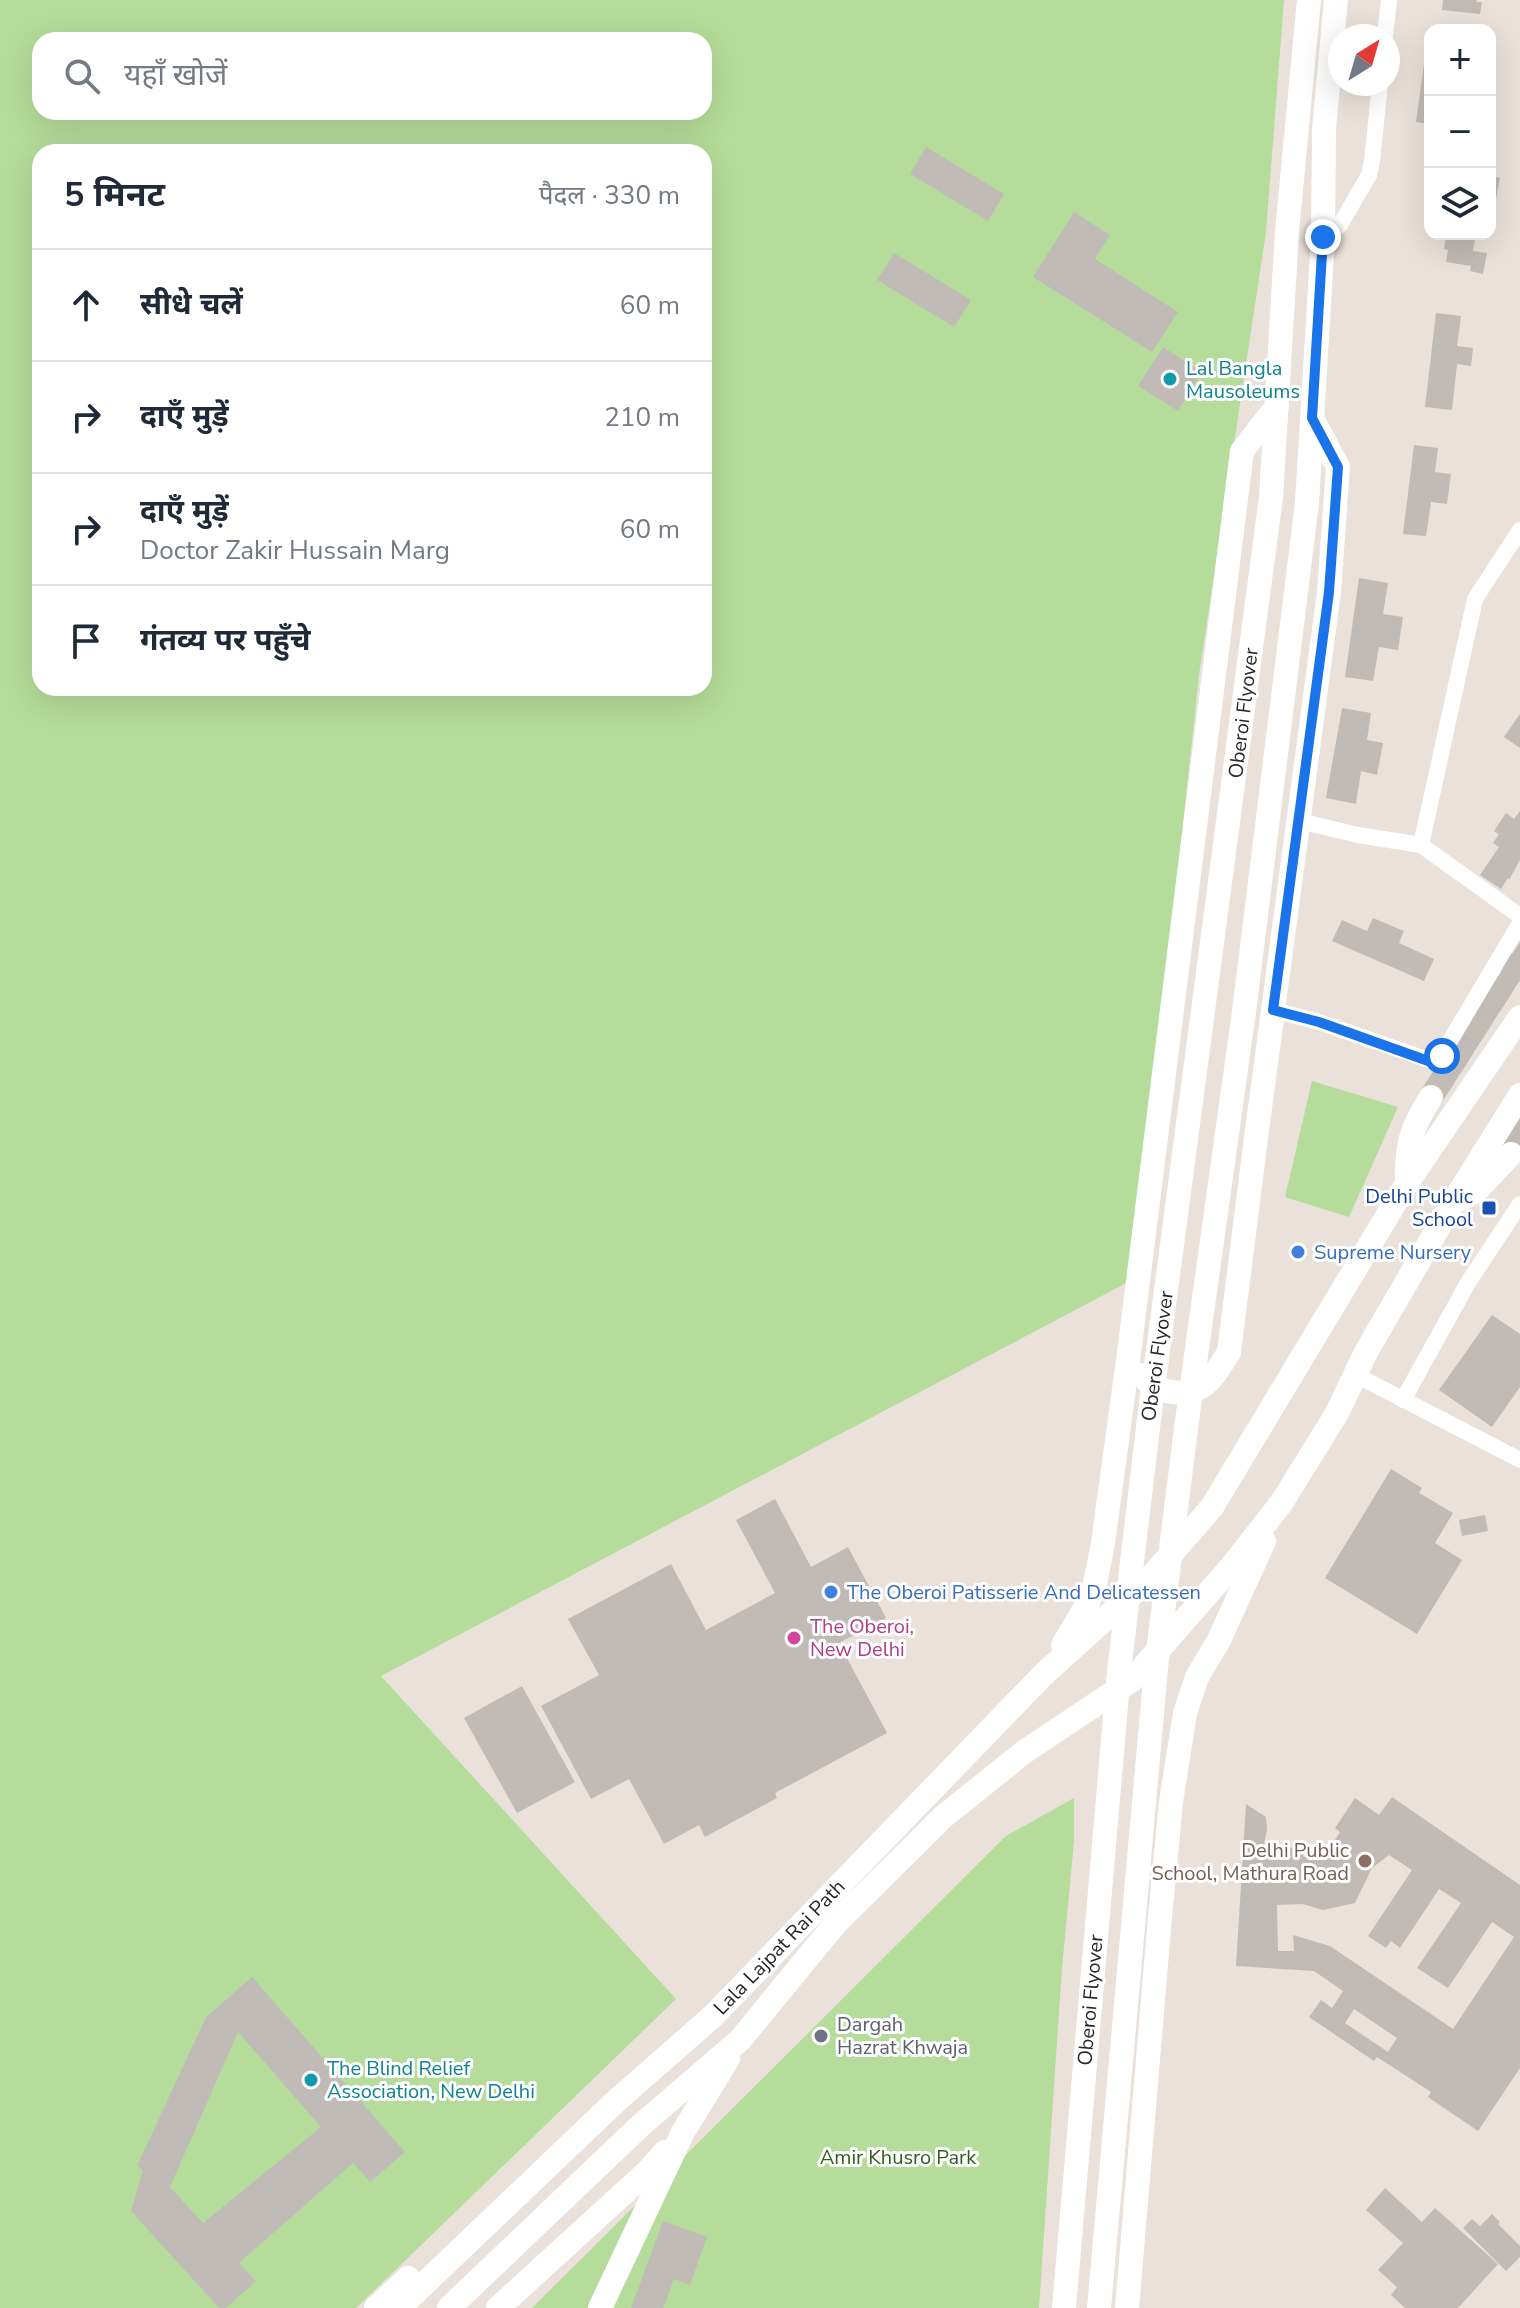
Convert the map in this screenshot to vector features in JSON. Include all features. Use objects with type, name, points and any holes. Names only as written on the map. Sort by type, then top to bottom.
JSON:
[{"type":"main road","name":"Oberoi Flyover","points":[[1064,2308],[1119,1671],[1150,1411],[1271,497],[1287,232],[1309,0]]},
{"type":"main road","name":"Oberoi Flyover","points":[[1099,2308],[1156,1668],[1244,1012],[1307,503],[1323,237],[1324,129],[1336,0]]},
{"type":"main road","points":[[1044,1674],[1077,1624],[1095,1584],[1103,1543],[1242,451],[1277,406]]},
{"type":"main road","points":[[1130,1345],[1146,1381],[1164,1391],[1178,1392],[1201,1387],[1229,1352],[1329,592],[1338,467],[1312,418]]},
{"type":"main road","name":"Lala Lajpat Rai Path","points":[[399,2308],[615,2102],[713,2016],[1044,1674],[1151,1577],[1212,1507],[1407,1183],[1520,1017]]},
{"type":"main road","points":[[1127,2308],[1171,1802],[1185,1713],[1197,1677],[1219,1640],[1282,1502],[1337,1413],[1354,1374],[1452,1204],[1520,1095]]},
{"type":"main road","points":[[1407,1183],[1406,1153],[1417,1119],[1431,1097]]},
{"type":"main road","points":[[1452,1204],[1477,1190],[1511,1154]]},
{"type":"main road","name":"Lala Lajpat Rai Path","points":[[449,2308],[640,2126],[740,2040],[836,1923],[943,1817],[1024,1752],[1132,1680],[1232,1566],[1282,1502]]},
{"type":"main road","points":[[376,2308],[621,2082],[713,2016]]},
{"type":"main road","points":[[600,2308],[683,2132],[740,2040]]},
{"type":"main road","points":[[498,2308],[648,2171],[683,2132]]},
{"type":"street","points":[[1386,24],[1389,0]]},
{"type":"street","points":[[1323,237],[1340,225],[1369,175],[1379,96]]},
{"type":"street","points":[[1421,845],[1475,599],[1520,530]]},
{"type":"street","points":[[1299,821],[1421,845],[1520,916]]},
{"type":"street","points":[[1273,1010],[1319,1022],[1437,1063],[1520,923]]},
{"type":"street","points":[[1403,1400],[1469,1281],[1520,1204]]},
{"type":"street","points":[[1354,1374],[1517,1452]]},
{"type":"green space","points":[[0,0],[1284,0],[1266,232],[1199,675],[1134,1279],[381,1676],[676,1999],[356,2308],[0,2308]]},
{"type":"green space","points":[[1312,1081],[1398,1107],[1349,1217],[1285,1197]]},
{"type":"green space","name":"Amir Khusro Park","points":[[1074,1798],[1074,1841],[1062,1968],[1039,2308],[532,2308],[1006,1836]]},
{"type":"building","points":[[1443,0],[1477,0],[1482,2],[1480,14],[1442,10]]},
{"type":"building","points":[[1424,64],[1424,123],[1416,122]]},
{"type":"building","points":[[926,147],[1004,194],[988,221],[910,174]]},
{"type":"building","points":[[1496,177],[1500,178],[1496,199]]},
{"type":"building","points":[[1074,212],[1110,235],[1095,259],[1178,312],[1152,352],[1033,277]]},
{"type":"building","points":[[1445,240],[1475,240],[1473,251],[1487,253],[1483,274],[1470,271],[1471,266],[1446,262],[1448,250],[1444,249]]},
{"type":"building","points":[[894,253],[971,300],[954,327],[877,280]]},
{"type":"building","points":[[1436,313],[1461,316],[1457,346],[1473,348],[1471,366],[1457,364],[1452,410],[1425,407]]},
{"type":"building","name":"Lal Bangla Mausoleums","points":[[1163,347],[1202,372],[1178,411],[1138,386]]},
{"type":"building","points":[[1414,445],[1438,448],[1435,472],[1451,474],[1447,504],[1431,502],[1426,536],[1403,534]]},
{"type":"building","points":[[1359,578],[1388,583],[1383,614],[1403,617],[1398,650],[1379,647],[1373,681],[1345,677]]},
{"type":"building","points":[[1342,708],[1371,713],[1367,740],[1383,743],[1377,775],[1361,771],[1356,804],[1326,798]]},
{"type":"building","points":[[1520,714],[1520,748],[1504,737]]},
{"type":"building","points":[[1520,811],[1520,860],[1501,889],[1480,875],[1499,847],[1493,843],[1499,834],[1494,831],[1506,813],[1514,819]]},
{"type":"building","points":[[1373,918],[1404,931],[1399,943],[1434,959],[1424,981],[1332,941],[1342,920],[1367,931]]},
{"type":"building","points":[[1520,942],[1520,980],[1449,1091],[1432,1080]]},
{"type":"building","points":[[1520,1116],[1520,1157],[1501,1144]]},
{"type":"building","points":[[1492,1315],[1520,1334],[1520,1387],[1492,1427],[1439,1390]]},
{"type":"building","points":[[1391,1469],[1422,1488],[1419,1493],[1453,1513],[1435,1543],[1462,1560],[1417,1634],[1325,1578]]},
{"type":"building","points":[[775,1499],[811,1567],[848,1547],[886,1618],[839,1643],[887,1733],[775,1793],[777,1798],[705,1837],[699,1825],[664,1844],[629,1779],[591,1799],[541,1706],[599,1675],[568,1619],[671,1564],[706,1630],[775,1593],[736,1520]]},
{"type":"building","points":[[1485,1515],[1488,1531],[1462,1536],[1459,1520]]},
{"type":"building","points":[[522,1686],[575,1782],[517,1813],[464,1718]]},
{"type":"building","points":[[1392,1797],[1520,1885],[1520,2068],[1478,2131],[1428,2097],[1431,2092],[1377,2057],[1374,2061],[1309,2017],[1321,2000],[1332,2008],[1343,1991],[1314,1971],[1236,1966],[1246,1804],[1266,1817],[1264,1844],[1281,1848],[1299,1847],[1304,1857],[1317,1852],[1324,1857],[1340,1832],[1335,1828],[1355,1798],[1379,1815]],"holes":[[[1389,1855],[1412,1870],[1368,1936],[1386,1948],[1391,1941],[1400,1948],[1439,1889],[1461,1903],[1417,1968],[1448,1988],[1492,1922],[1514,1937],[1453,2029],[1330,1946],[1293,1935],[1294,1951],[1278,1951],[1277,1905],[1303,1904],[1323,1910],[1355,1903],[1372,1868]],[[1354,2009],[1397,2038],[1388,2052],[1345,2023]]]},
{"type":"building","name":"The Blind Relief Association, New Delhi","points":[[252,1977],[405,2152],[370,2182],[353,2163],[239,2263],[256,2281],[226,2308],[219,2308],[131,2211],[143,2170],[137,2166],[206,2017]],"holes":[[[238,2032],[321,2127],[203,2223],[170,2187]]]},
{"type":"building","points":[[1385,2188],[1422,2222],[1435,2208],[1498,2264],[1458,2308],[1405,2308],[1391,2295],[1397,2287],[1378,2270],[1403,2243],[1366,2210]]},
{"type":"building","points":[[1492,2214],[1520,2246],[1520,2257],[1506,2271],[1463,2228],[1472,2219],[1480,2226]]},
{"type":"building","points":[[663,2221],[707,2237],[690,2285],[674,2279],[663,2308],[631,2308]]},
{"type":"tunnel","points":[[1431,1097],[1520,958]]},
{"type":"place","name":"Lal Bangla Mausoleums","points":[[1170,379]]},
{"type":"place","name":"Delhi Public School","points":[[1489,1208]]},
{"type":"place","name":"Supreme Nursery","points":[[1298,1252]]},
{"type":"place","name":"The Oberoi Patisserie And Delicatessen","points":[[831,1592]]},
{"type":"place","name":"The Oberoi, New Delhi","points":[[794,1638]]},
{"type":"place","name":"Delhi Public School, Mathura Road","points":[[1365,1861]]},
{"type":"place","name":"Dargah Hazrat Khwaja","points":[[821,2036]]},
{"type":"place","name":"The Blind Relief Association, New Delhi","points":[[311,2080]]},
{"type":"route","points":[[1323,237],[1312,418],[1338,467],[1329,592],[1273,1010],[1319,1022],[1431,1062],[1437,1063],[1442,1056]]}]
